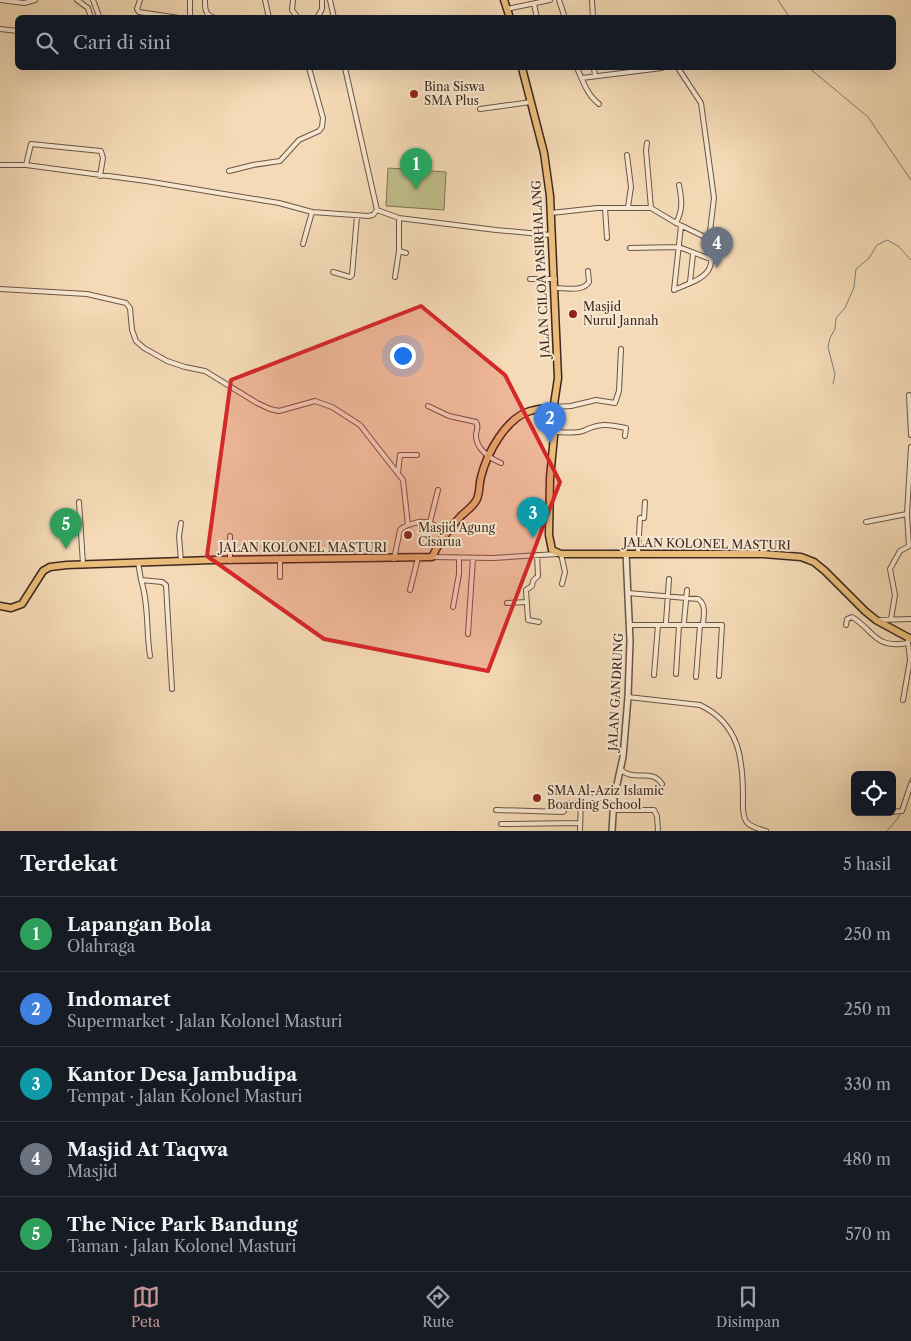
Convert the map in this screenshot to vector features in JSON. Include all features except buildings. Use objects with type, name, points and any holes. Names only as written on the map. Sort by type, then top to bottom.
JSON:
[{"type":"main road","points":[[504,0],[509,15]]},
{"type":"main road","name":"JALAN CILOA PASIRHALANG","points":[[523,70],[548,173],[555,279],[558,378],[553,409]]},
{"type":"main road","points":[[432,557],[446,534],[477,500],[481,478],[503,430],[518,416],[540,409],[553,409],[555,432],[550,478],[549,540],[552,550],[560,554]]},
{"type":"main road","name":"JALAN KOLONEL MASTURI","points":[[560,554],[763,554],[801,557],[814,562],[825,571],[864,611],[909,640]]},
{"type":"main road","name":"JALAN KOLONEL MASTURI","points":[[0,606],[11,608],[22,604],[38,578],[47,568],[83,564],[138,562],[432,557]]},
{"type":"street","points":[[0,0],[24,3],[35,0]]},
{"type":"street","points":[[77,0],[86,6],[90,15]]},
{"type":"street","points":[[92,0],[99,15]]},
{"type":"street","points":[[140,0],[137,9],[139,12],[159,15]]},
{"type":"street","points":[[190,0],[190,15]]},
{"type":"street","points":[[204,0],[207,15]]},
{"type":"street","points":[[265,0],[268,15]]},
{"type":"street","points":[[292,0],[295,15]]},
{"type":"street","points":[[319,15],[322,10],[322,0]]},
{"type":"street","points":[[330,0],[333,15]]},
{"type":"street","points":[[507,9],[550,0]]},
{"type":"street","points":[[559,0],[564,15]]},
{"type":"street","points":[[592,0],[593,15]]},
{"type":"street","points":[[534,4],[536,15]]},
{"type":"street","points":[[0,29],[15,31]]},
{"type":"street","points":[[228,171],[280,161],[299,140],[319,131],[322,127],[323,118],[310,70]]},
{"type":"street","points":[[345,70],[377,210]]},
{"type":"street","points":[[578,70],[592,99],[599,104]]},
{"type":"street","points":[[594,70],[595,76]]},
{"type":"street","points":[[582,78],[645,70]]},
{"type":"street","points":[[679,70],[701,103],[714,198],[709,239],[713,260],[708,272],[674,289],[680,226]]},
{"type":"street","points":[[480,109],[531,102]]},
{"type":"street","points":[[647,143],[651,208]]},
{"type":"street","points":[[26,165],[31,144],[99,151],[102,152],[103,158],[100,176]]},
{"type":"street","points":[[627,155],[631,186],[628,207]]},
{"type":"street","points":[[0,165],[26,165],[211,192],[279,203],[312,212],[370,216],[377,210]]},
{"type":"street","points":[[676,223],[682,210],[679,185]]},
{"type":"street","points":[[551,213],[605,208],[651,208],[680,226],[709,239]]},
{"type":"street","points":[[605,208],[607,238]]},
{"type":"street","points":[[377,210],[400,218],[551,235]]},
{"type":"street","points":[[303,244],[312,212]]},
{"type":"street","points":[[333,272],[350,277],[352,275],[358,216]]},
{"type":"street","points":[[395,277],[399,251],[400,218]]},
{"type":"street","points":[[630,248],[679,247],[693,254],[713,260]]},
{"type":"street","points":[[399,251],[406,253]]},
{"type":"street","points":[[690,282],[693,254]]},
{"type":"street","points":[[555,288],[581,288],[586,286],[589,282],[588,271]]},
{"type":"street","points":[[530,279],[555,279]]},
{"type":"street","points":[[0,289],[86,294],[126,303],[130,308],[132,330],[136,341],[144,348],[174,364],[206,371],[270,409],[280,410],[315,401],[332,407],[360,425],[398,473],[404,483],[408,524]]},
{"type":"street","points":[[553,409],[596,400],[615,403],[619,391],[621,349]]},
{"type":"street","points":[[909,395],[911,434]]},
{"type":"street","points":[[428,406],[449,416],[476,422],[478,426],[476,438],[479,446],[501,463]]},
{"type":"street","points":[[555,432],[581,432],[590,427],[604,424],[626,428],[625,436]]},
{"type":"street","points":[[891,619],[895,588],[890,569],[900,551],[910,546],[907,514],[910,492],[911,447]]},
{"type":"street","points":[[398,473],[399,457],[401,454],[418,454]]},
{"type":"street","points":[[430,522],[438,490]]},
{"type":"street","points":[[79,502],[83,564]]},
{"type":"street","points":[[638,553],[640,518],[644,518],[645,502]]},
{"type":"street","points":[[866,522],[907,514]]},
{"type":"street","points":[[394,559],[400,530],[408,524],[420,521],[430,522],[446,534]]},
{"type":"street","points":[[181,523],[179,536],[181,561]]},
{"type":"street","points":[[230,536],[230,560]]},
{"type":"street","name":"JALAN GANDRUNG","points":[[612,831],[614,798],[623,757],[628,697],[630,641],[626,553]]},
{"type":"street","points":[[432,557],[473,558],[560,554],[565,572],[562,584]]},
{"type":"street","points":[[537,555],[538,576],[533,581],[532,586],[527,588],[527,602],[528,620],[538,622]]},
{"type":"street","points":[[410,590],[418,558]]},
{"type":"street","points":[[453,607],[459,558]]},
{"type":"street","points":[[468,634],[473,558]]},
{"type":"street","points":[[280,559],[280,577]]},
{"type":"street","points":[[138,562],[146,600],[150,656]]},
{"type":"street","points":[[666,622],[669,579]]},
{"type":"street","points":[[141,580],[162,582],[166,585],[172,689]]},
{"type":"street","points":[[684,622],[687,590]]},
{"type":"street","points":[[628,593],[698,599],[703,603],[696,677]]},
{"type":"street","points":[[507,603],[527,602]]},
{"type":"street","points":[[846,625],[847,619],[852,617],[866,630],[885,643],[897,645],[909,640],[910,660],[903,700]]},
{"type":"street","points":[[876,620],[911,619]]},
{"type":"street","points":[[629,625],[722,625],[719,676]]},
{"type":"street","points":[[654,675],[658,625]]},
{"type":"street","points":[[676,674],[679,625]]},
{"type":"street","points":[[628,697],[700,706],[706,708],[728,726],[737,745],[743,768],[744,818],[750,825],[766,831]]},
{"type":"street","points":[[620,768],[628,775],[656,776],[662,784]]},
{"type":"street","points":[[896,812],[902,811],[911,784]]},
{"type":"street","points":[[580,831],[580,799],[582,797],[614,798]]},
{"type":"street","points":[[496,810],[563,812],[570,803],[580,804]]},
{"type":"street","points":[[613,810],[654,810],[658,816],[658,831]]},
{"type":"street","points":[[501,824],[579,823]]},
{"type":"highlighted area","points":[[421,306],[505,375],[560,482],[488,671],[324,639],[207,556],[231,380]]},
{"type":"shaded area","points":[[388,168],[446,172],[444,210],[386,206]]},
{"type":"waterway","points":[[778,0],[788,15]]},
{"type":"waterway","points":[[811,70],[868,117],[911,180]]},
{"type":"waterway","points":[[833,384],[835,374],[828,347],[835,329],[836,318],[845,308],[854,287],[856,269],[869,258],[877,245],[887,240],[898,246],[911,260]]},
{"type":"waterway","points":[[901,807],[911,777]]},
{"type":"waterway","points":[[887,831],[900,814]]},
{"type":"place","name":"Bina Siswa SMA Plus","points":[[414,94]]},
{"type":"place","name":"Lapangan Bola","points":[[416,189]]},
{"type":"place","name":"Masjid At Taqwa","points":[[717,268]]},
{"type":"place","name":"Masjid Nurul Jannah","points":[[573,314]]},
{"type":"place","name":"Indomaret","points":[[550,443]]},
{"type":"place","name":"Masjid Agung Cisarua","points":[[408,535]]},
{"type":"place","name":"Kantor Desa Jambudipa","points":[[533,538]]},
{"type":"place","name":"The Nice Park Bandung","points":[[66,549]]},
{"type":"place","name":"SMA Al-Aziz Islamic Boarding School","points":[[537,798]]}]
